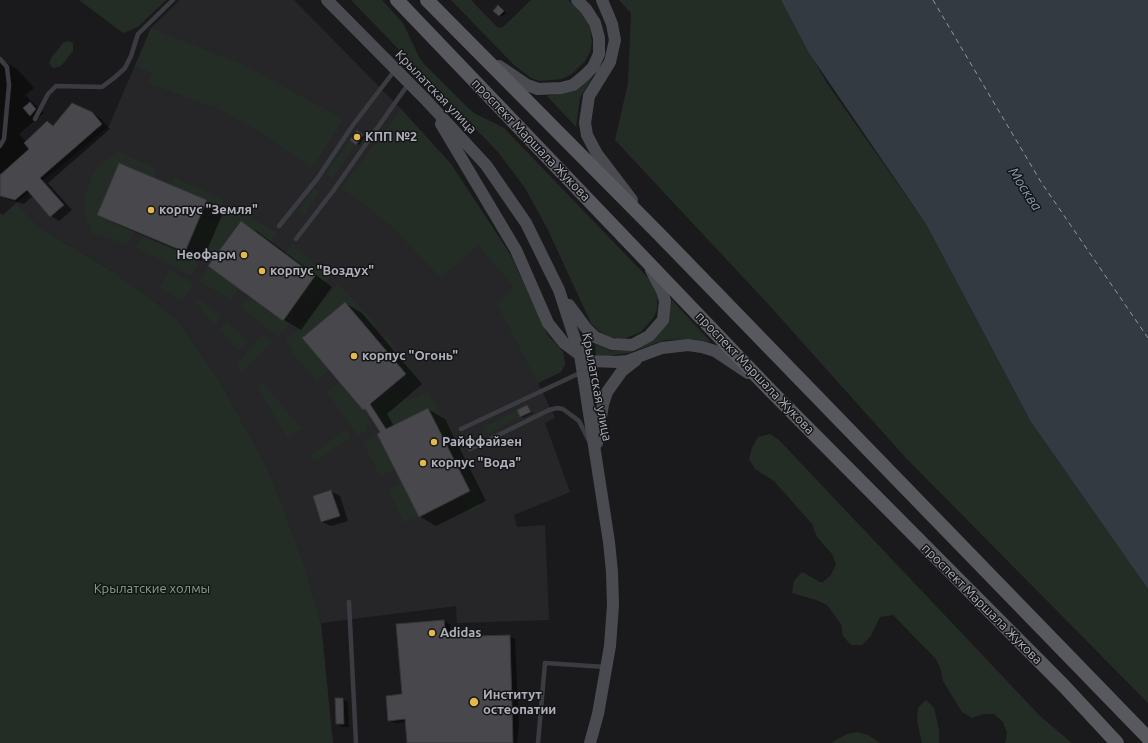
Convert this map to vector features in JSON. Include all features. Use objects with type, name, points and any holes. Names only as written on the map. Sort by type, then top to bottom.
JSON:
[{"type":"main road","name":"Крылатская улица","points":[[327,0],[425,99],[486,165],[503,187],[526,223],[559,290],[580,355],[610,542],[612,572],[610,646],[598,714],[590,743]]},
{"type":"main road","name":"проспект Маршала Жукова","points":[[397,0],[771,391],[1064,686],[1117,743]]},
{"type":"main road","name":"проспект Маршала Жукова","points":[[427,0],[659,234],[1148,738]]},
{"type":"main road","points":[[477,51],[527,85],[538,89],[561,88],[573,85],[592,67],[599,54],[599,38],[595,23],[586,9],[577,0]]},
{"type":"main road","points":[[602,0],[612,24],[614,40],[610,62],[589,96],[585,123],[587,134],[597,154],[659,234]]},
{"type":"main road","points":[[425,99],[459,152],[516,250],[548,323],[564,343],[580,355],[591,360],[601,362],[627,361],[662,348],[674,346],[702,347],[727,358],[771,391]]},
{"type":"main road","points":[[559,290],[577,318],[595,337],[612,344],[632,345],[642,340],[656,329],[663,320],[665,311],[662,292],[656,276],[643,258]]},
{"type":"main road","points":[[595,454],[603,404],[607,392],[622,371],[641,356]]},
{"type":"lane","points":[[35,119],[48,94],[56,86],[102,87],[114,78],[125,68],[131,56],[138,34],[173,0]]},
{"type":"lane","points":[[0,59],[7,67],[9,86],[4,139],[0,146]]},
{"type":"lane","points":[[279,226],[317,179],[353,125],[395,70]]},
{"type":"lane","points":[[296,239],[333,191],[409,84]]},
{"type":"lane","points":[[461,430],[582,371]]},
{"type":"lane","points":[[470,449],[557,408],[563,409],[579,421],[595,454]]},
{"type":"lane","points":[[349,602],[356,743]]},
{"type":"lane","points":[[538,743],[545,663],[606,667]]},
{"type":"shaded area","points":[[180,0],[294,0],[401,109],[451,164],[510,254],[547,334],[563,352],[565,364],[561,372],[538,383],[555,418],[545,423],[570,492],[514,515],[517,527],[545,525],[549,620],[457,623],[456,606],[321,623],[305,566],[269,471],[218,378],[176,318],[114,272],[40,228],[16,203],[109,126],[151,28]]},
{"type":"green space","points":[[79,0],[166,0],[138,27],[123,33]]},
{"type":"green space","points":[[351,0],[382,0],[403,23],[419,57],[425,65],[474,113],[504,128],[651,281],[657,295],[657,310],[653,318],[641,332],[626,338],[617,338],[608,336],[599,331],[591,323],[547,228],[525,188],[498,152]]},
{"type":"green space","points":[[451,0],[471,0],[498,28],[503,27],[531,0],[568,0],[583,13],[589,23],[592,42],[590,52],[585,61],[572,74],[562,79],[540,81],[531,78],[513,64]]},
{"type":"green space","points":[[619,0],[781,0],[826,82],[926,224],[1031,422],[1148,589],[1148,703],[905,457],[769,305],[615,140],[628,83],[631,13]]},
{"type":"green space","points":[[151,28],[244,65],[343,119],[312,168],[263,134],[221,110],[148,83],[152,73],[135,66]]},
{"type":"green space","points":[[68,41],[73,43],[73,51],[61,66],[53,68],[49,63],[51,58],[63,43]]},
{"type":"green space","points":[[593,76],[580,98],[576,127],[547,96],[561,93]]},
{"type":"green space","points":[[401,109],[451,164],[510,254],[547,334],[563,352],[565,364],[561,372],[538,383],[497,304],[514,287],[478,245],[441,278],[392,227],[342,188]]},
{"type":"green space","points":[[350,140],[356,145],[332,178],[326,173]]},
{"type":"green space","points":[[118,152],[156,168],[154,178],[128,245],[92,233],[85,214],[85,196],[91,177],[100,164]]},
{"type":"green space","points":[[174,177],[224,200],[220,207],[215,209],[204,207],[207,200],[170,185]]},
{"type":"green space","points":[[314,188],[319,192],[304,215],[298,211]]},
{"type":"green space","name":"Крылатские холмы","points":[[16,203],[40,228],[114,272],[176,318],[218,378],[269,471],[305,566],[321,623],[333,743],[0,743],[0,213],[3,215]]},
{"type":"green space","points":[[233,206],[277,233],[270,243],[241,221],[214,258],[189,242],[199,217],[209,221],[221,219],[229,213]]},
{"type":"green space","points":[[143,234],[193,251],[191,254],[197,257],[195,262],[198,264],[192,275],[136,247]]},
{"type":"green space","points":[[292,244],[331,277],[308,302],[302,305],[295,303],[315,276],[285,254]]},
{"type":"green space","points":[[208,266],[239,288],[231,300],[200,281]]},
{"type":"green space","points":[[169,270],[194,284],[182,301],[160,288]]},
{"type":"green space","points":[[338,284],[377,325],[370,331],[345,302],[302,338],[329,370],[317,381],[290,352],[293,349],[285,342]]},
{"type":"green space","points":[[250,296],[290,311],[294,314],[294,319],[278,337],[241,307]]},
{"type":"green space","points":[[199,299],[221,316],[215,325],[196,303]]},
{"type":"green space","points":[[672,300],[710,341],[709,342],[694,339],[665,340],[629,353],[608,356],[596,355],[595,344],[611,351],[629,350],[666,323]]},
{"type":"green space","points":[[227,322],[249,341],[239,351],[219,330]]},
{"type":"green space","points":[[263,335],[272,342],[241,373],[236,365]]},
{"type":"green space","points":[[387,336],[421,384],[414,389],[404,387],[398,380],[406,374],[379,342]]},
{"type":"green space","points":[[262,382],[302,429],[287,438],[258,387]]},
{"type":"green space","points":[[339,382],[363,410],[365,409],[369,416],[367,418],[371,424],[366,426],[368,429],[358,436],[327,392]]},
{"type":"green space","points":[[391,387],[404,399],[414,399],[427,391],[454,436],[444,441],[427,408],[386,429],[370,404]]},
{"type":"green space","points":[[517,410],[520,417],[487,434],[483,427]]},
{"type":"green space","points":[[346,430],[351,438],[314,462],[310,455]]},
{"type":"green space","points":[[377,434],[395,469],[380,476],[363,442]]},
{"type":"green space","points":[[770,434],[779,440],[1041,717],[1072,743],[1005,743],[1007,733],[1003,722],[994,714],[983,714],[972,718],[962,712],[943,681],[941,670],[936,659],[893,615],[880,617],[870,637],[862,645],[851,645],[843,636],[841,624],[827,605],[792,593],[794,581],[802,572],[822,583],[831,575],[836,564],[832,554],[817,537],[812,524],[774,481],[755,469],[749,459],[752,448],[758,437]]},
{"type":"green space","points":[[461,453],[481,506],[474,510],[470,510],[460,496],[470,491],[452,457]]},
{"type":"green space","points":[[402,483],[419,517],[404,523],[388,489]]},
{"type":"green space","points":[[926,700],[934,708],[939,730],[939,743],[922,743],[917,720],[918,708]]},
{"type":"green space","points":[[858,732],[868,735],[880,743],[831,743],[847,734]]},
{"type":"water","name":"Москва","points":[[781,0],[1148,0],[1148,589],[1031,422],[926,224],[809,53]]},
{"type":"building","points":[[498,5],[504,11],[499,16],[493,11]]},
{"type":"building","points":[[30,102],[36,109],[30,116],[23,108]]},
{"type":"building","points":[[72,103],[92,112],[102,124],[40,178],[64,205],[50,217],[27,190],[15,200],[0,196],[0,175],[29,149],[24,143],[47,121],[53,126]]},
{"type":"building","name":"КПП №2","points":[[357,130],[363,135],[356,145],[350,140]]},
{"type":"building","name":"корпус \"Земля\"","points":[[119,163],[207,200],[185,252],[97,215]]},
{"type":"building","name":"корпус \"Воздух\"","points":[[241,221],[315,276],[283,321],[208,266]]},
{"type":"building","points":[[345,302],[406,374],[370,404],[386,429],[428,408],[470,491],[419,517],[377,434],[380,432],[365,409],[363,410],[302,338]]},
{"type":"building","points":[[527,405],[531,412],[520,417],[517,410]]},
{"type":"building","points":[[331,490],[340,516],[321,522],[313,496]]},
{"type":"building","points":[[444,620],[446,637],[510,635],[513,743],[407,743],[405,719],[388,721],[386,696],[402,694],[396,624]]},
{"type":"building","points":[[335,698],[343,698],[344,724],[336,724]]},
{"type":"ferry route","points":[[933,0],[1041,182],[1148,338]]},
{"type":"place","name":"КПП №2","points":[[357,137]]},
{"type":"place","name":"корпус \"Земля\"","points":[[151,210]]},
{"type":"place","name":"Неофарм","points":[[244,255]]},
{"type":"place","name":"корпус \"Воздух\"","points":[[262,271]]},
{"type":"place","name":"корпус \"Огонь\"","points":[[354,356]]},
{"type":"place","name":"Райффайзен","points":[[434,442]]},
{"type":"place","name":"корпус \"Вода\"","points":[[423,463]]},
{"type":"place","name":"Adidas","points":[[432,633]]},
{"type":"place","name":"Институт остеопатии","points":[[474,702]]}]
